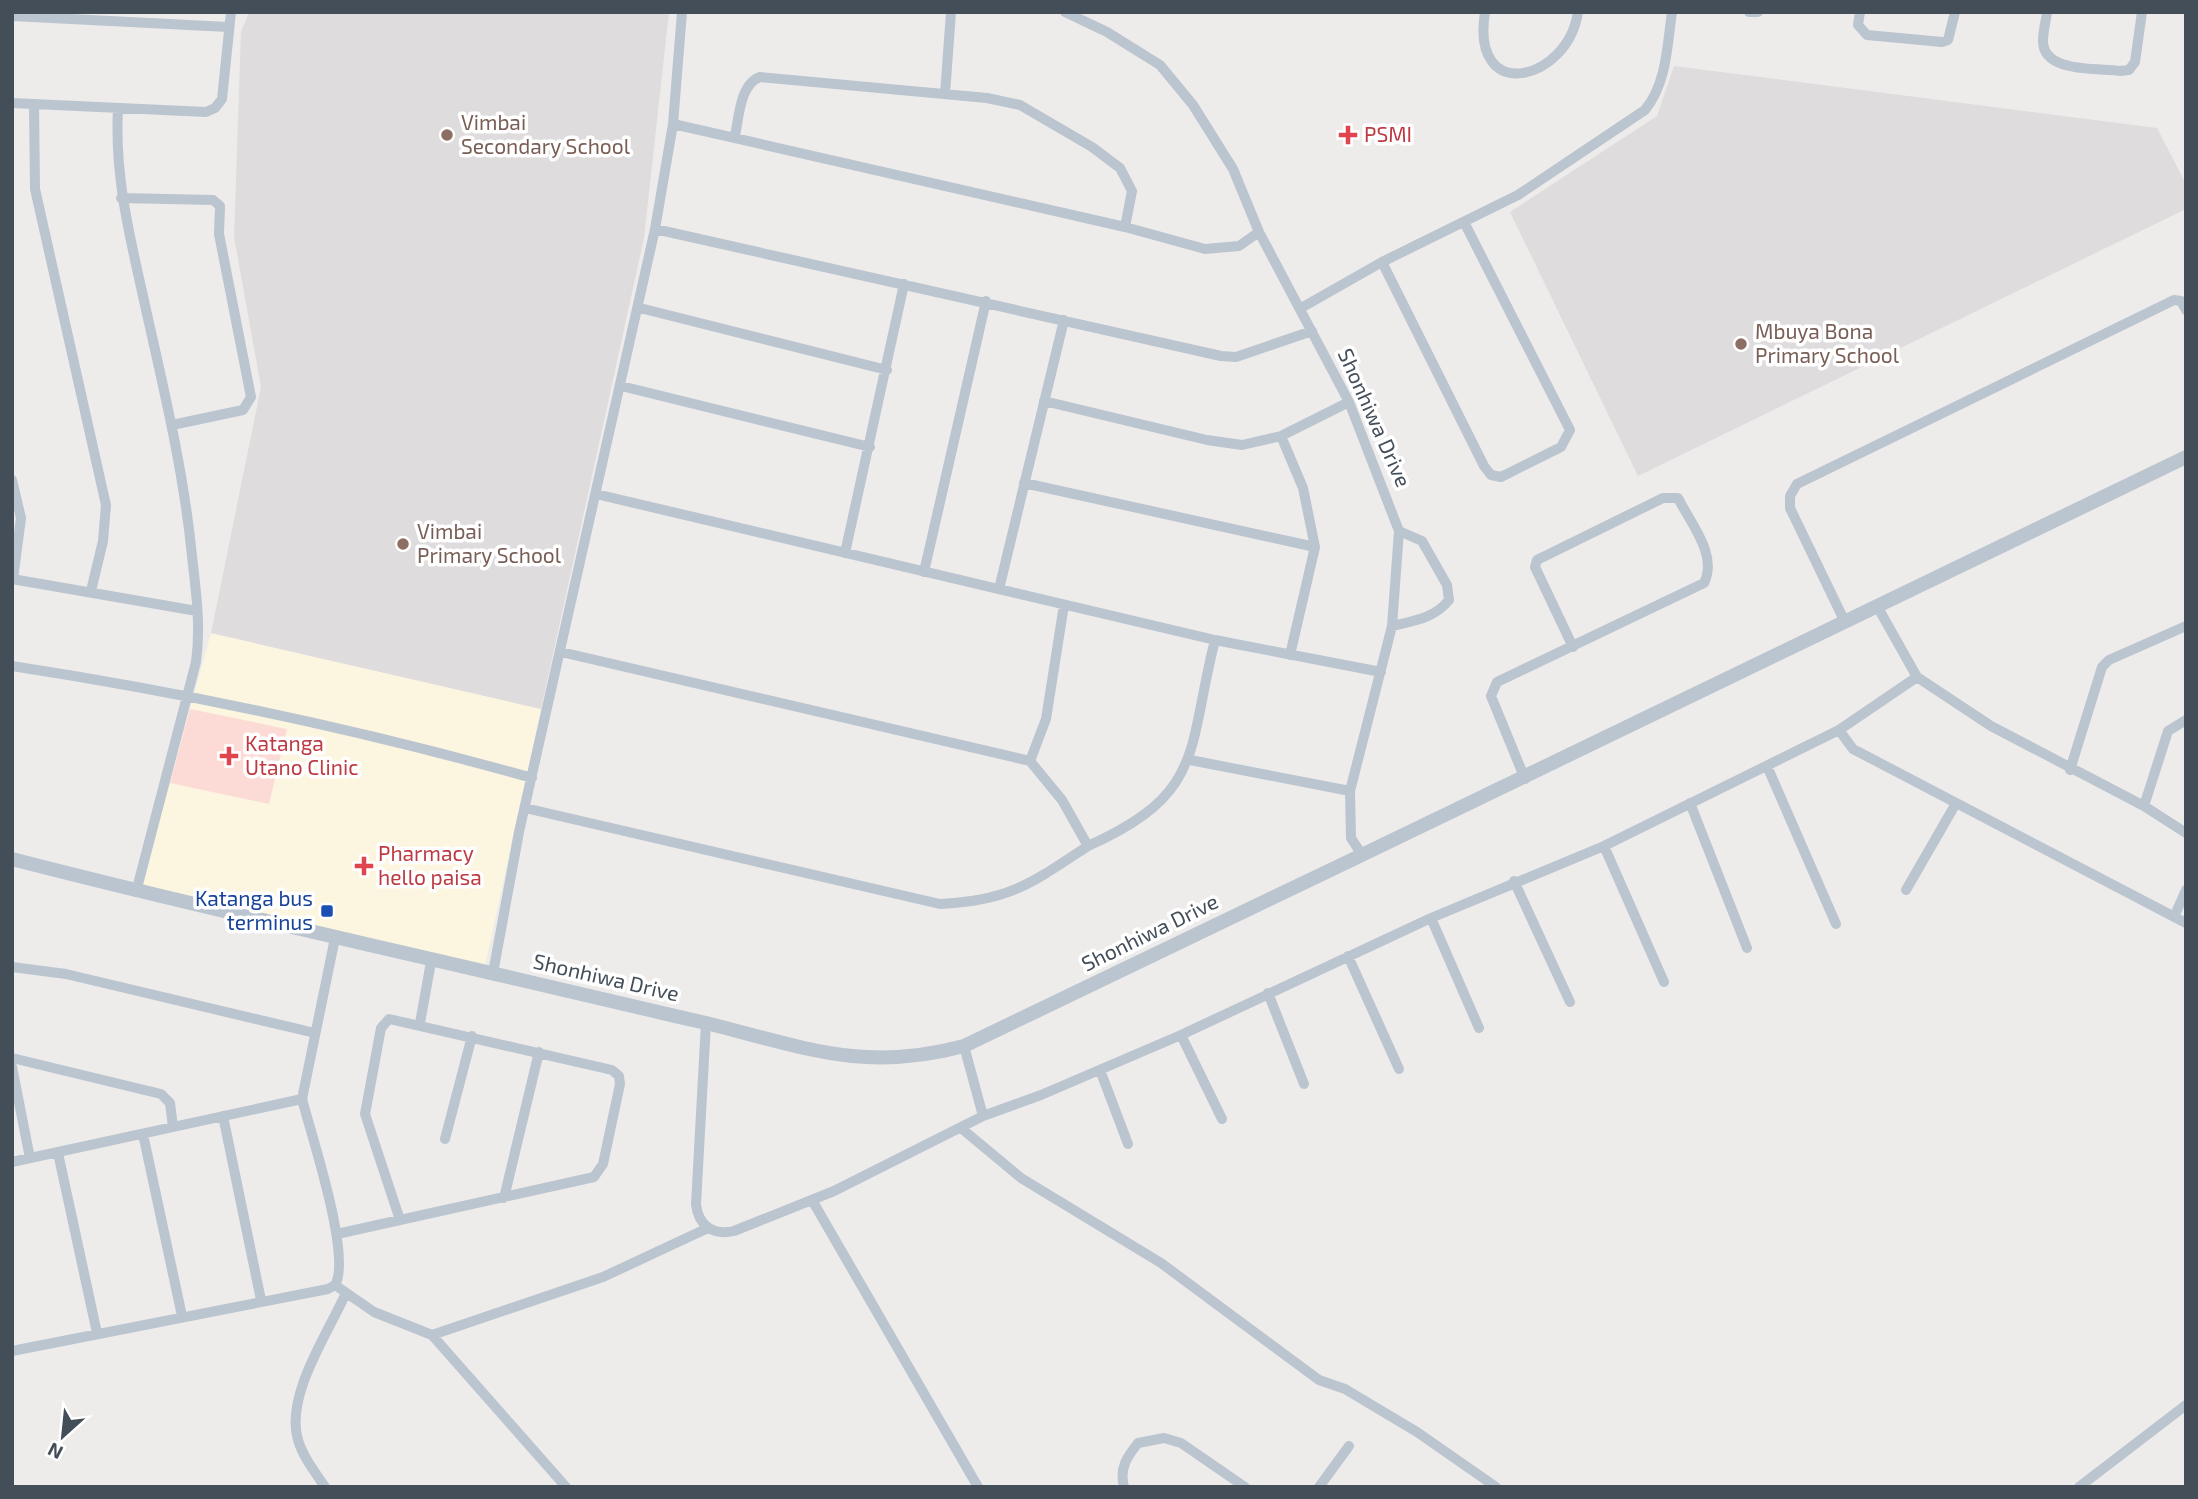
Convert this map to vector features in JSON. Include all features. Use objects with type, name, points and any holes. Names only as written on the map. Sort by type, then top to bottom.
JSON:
[{"type":"street","points":[[12,103],[206,112],[215,108],[222,99],[231,12]]},
{"type":"street","points":[[493,973],[525,808],[656,229],[673,124],[682,12]]},
{"type":"street","points":[[945,94],[951,12]]},
{"type":"street","name":"Shonhiwa Drive","points":[[12,859],[335,939],[493,973],[843,1057],[906,1058],[964,1046],[1362,855],[1351,838],[1350,791],[1392,626],[1399,531],[1349,402],[1259,232],[1233,169],[1193,105],[1160,65],[1107,32],[1065,12]]},
{"type":"street","points":[[1485,12],[1481,37],[1490,62],[1514,76],[1528,74],[1561,51],[1570,40],[1578,12]]},
{"type":"street","points":[[1301,308],[1382,262],[1518,195],[1645,110],[1656,96],[1661,82],[1672,12]]},
{"type":"street","points":[[1749,12],[1758,12]]},
{"type":"street","points":[[1860,12],[1858,25],[1867,35],[1942,42],[1948,40],[1955,12]]},
{"type":"street","points":[[2047,12],[2043,43],[2048,56],[2056,64],[2120,71],[2129,69],[2135,62],[2142,12]]},
{"type":"street","points":[[12,16],[228,27]]},
{"type":"street","points":[[735,136],[746,87],[760,77],[987,98],[1020,105],[1119,168],[1132,191],[1125,228]]},
{"type":"street","points":[[34,104],[34,189],[106,505],[103,541],[91,590]]},
{"type":"street","points":[[118,109],[116,150],[121,198],[172,425],[188,519],[200,634],[136,891]]},
{"type":"street","points":[[673,124],[735,136],[1205,249],[1238,246],[1259,232]]},
{"type":"street","points":[[121,198],[213,200],[220,206],[219,234],[251,397],[243,410],[172,425]]},
{"type":"street","points":[[1382,262],[1484,466],[1491,475],[1501,477],[1561,447],[1570,430],[1464,222]]},
{"type":"street","points":[[656,229],[1236,357],[1312,331]]},
{"type":"street","points":[[845,553],[904,284]]},
{"type":"street","points":[[1844,620],[1790,509],[1790,496],[1797,484],[2174,300],[2181,301],[2186,310]]},
{"type":"street","points":[[924,572],[986,301]]},
{"type":"street","points":[[639,308],[887,370]]},
{"type":"street","points":[[999,589],[1064,320]]},
{"type":"street","points":[[621,386],[870,447]]},
{"type":"street","points":[[1044,401],[1207,440],[1242,445],[1281,436],[1349,402]]},
{"type":"street","points":[[1281,436],[1303,488],[1315,547],[1290,655]]},
{"type":"street","points":[[1362,855],[1525,779],[1844,620],[2186,457]]},
{"type":"street","points":[[12,480],[21,518],[13,579],[91,590],[197,611]]},
{"type":"street","points":[[1024,483],[1315,547]]},
{"type":"street","points":[[596,495],[1215,640],[1381,672]]},
{"type":"street","points":[[1525,779],[1491,696],[1491,690],[1497,682],[1573,647],[1704,583],[1710,560],[1678,498],[1663,498],[1537,560],[1535,567],[1573,647]]},
{"type":"street","points":[[1392,626],[1424,618],[1443,607],[1449,600],[1447,585],[1422,541],[1399,531]]},
{"type":"street","points":[[1030,761],[1046,719],[1065,605]]},
{"type":"street","points":[[1877,606],[1917,677],[1991,726],[2070,770],[2144,806],[2186,833]]},
{"type":"street","points":[[2070,770],[2102,667],[2109,660],[2186,626]]},
{"type":"street","points":[[525,808],[940,904],[979,902],[1017,891],[1164,801],[1190,760],[1215,640]]},
{"type":"street","points":[[561,652],[1030,761],[1062,800],[1088,846]]},
{"type":"street","points":[[12,666],[186,695],[464,759],[532,778]]},
{"type":"street","points":[[706,1023],[697,1213],[708,1228],[716,1232],[734,1231],[812,1200],[983,1116],[1181,1035],[1514,881],[1604,846],[1839,730],[1917,677]]},
{"type":"street","points":[[2144,806],[2168,731],[2186,720]]},
{"type":"street","points":[[1839,730],[1853,749],[1955,805],[2186,923]]},
{"type":"street","points":[[1190,760],[1350,791]]},
{"type":"street","points":[[1767,766],[1836,924]]},
{"type":"street","points":[[1690,803],[1747,948]]},
{"type":"street","points":[[1906,890],[1955,805]]},
{"type":"street","points":[[1604,846],[1664,982]]},
{"type":"street","points":[[1514,881],[1570,1002]]},
{"type":"street","points":[[2174,917],[2186,890]]},
{"type":"street","points":[[1431,918],[1479,1028]]},
{"type":"street","points":[[13,1348],[328,1289],[335,1285],[339,1270],[337,1234],[302,1099],[335,939]]},
{"type":"street","points":[[1348,956],[1399,1069]]},
{"type":"street","points":[[420,1023],[431,961]]},
{"type":"street","points":[[12,967],[66,974],[315,1033]]},
{"type":"street","points":[[1268,993],[1304,1084]]},
{"type":"street","points":[[337,1234],[594,1177],[603,1164],[620,1084],[619,1076],[612,1070],[420,1023],[389,1019],[384,1021],[365,1114],[400,1220]]},
{"type":"street","points":[[1181,1035],[1222,1119]]},
{"type":"street","points":[[445,1139],[472,1036]]},
{"type":"street","points":[[964,1046],[983,1116]]},
{"type":"street","points":[[504,1198],[539,1052]]},
{"type":"street","points":[[12,1058],[161,1094],[170,1103],[173,1127]]},
{"type":"street","points":[[12,1067],[30,1158]]},
{"type":"street","points":[[1100,1070],[1128,1144]]},
{"type":"street","points":[[12,1162],[302,1099]]},
{"type":"street","points":[[223,1116],[261,1300]]},
{"type":"street","points":[[961,1128],[1021,1178],[1161,1263],[1319,1380],[1345,1389],[1417,1432],[1496,1487]]},
{"type":"street","points":[[144,1134],[182,1316]]},
{"type":"street","points":[[58,1153],[97,1333]]},
{"type":"street","points":[[812,1200],[978,1487]]},
{"type":"street","points":[[432,1335],[603,1277],[708,1228]]},
{"type":"street","points":[[335,1285],[345,1295],[374,1312],[432,1335],[566,1487]]},
{"type":"street","points":[[325,1487],[298,1441],[296,1408],[302,1387],[345,1295]]},
{"type":"street","points":[[2079,1487],[2186,1405]]},
{"type":"street","points":[[1124,1487],[1122,1472],[1125,1460],[1138,1443],[1164,1438],[1181,1443],[1245,1487]]},
{"type":"street","points":[[1319,1487],[1349,1446]]},
{"type":"shaded area","name":"Vimbai Secondary School","points":[[249,12],[669,12],[644,238],[541,709],[211,633],[261,387],[234,237],[241,32]]},
{"type":"shaded area","name":"Mbuya Bona Primary School","points":[[1674,66],[2157,128],[2186,184],[2186,209],[1638,476],[1510,212],[1657,116]]},
{"type":"shaded area","points":[[211,633],[541,709],[485,966],[141,887]]},
{"type":"shaded area","name":"Katanga Utano Clinic","points":[[190,709],[287,729],[269,804],[170,783]]},
{"type":"place","name":"Vimbai Secondary School","points":[[447,135]]},
{"type":"place","name":"PSMI","points":[[1348,135]]},
{"type":"place","name":"Mbuya Bona Primary School","points":[[1741,344]]},
{"type":"place","name":"Vimbai Primary School","points":[[403,544]]},
{"type":"place","name":"Katanga Utano Clinic","points":[[229,756]]},
{"type":"place","name":"Pharmacy hello paisa","points":[[364,866]]},
{"type":"place","name":"Katanga bus terminus","points":[[327,911]]}]
